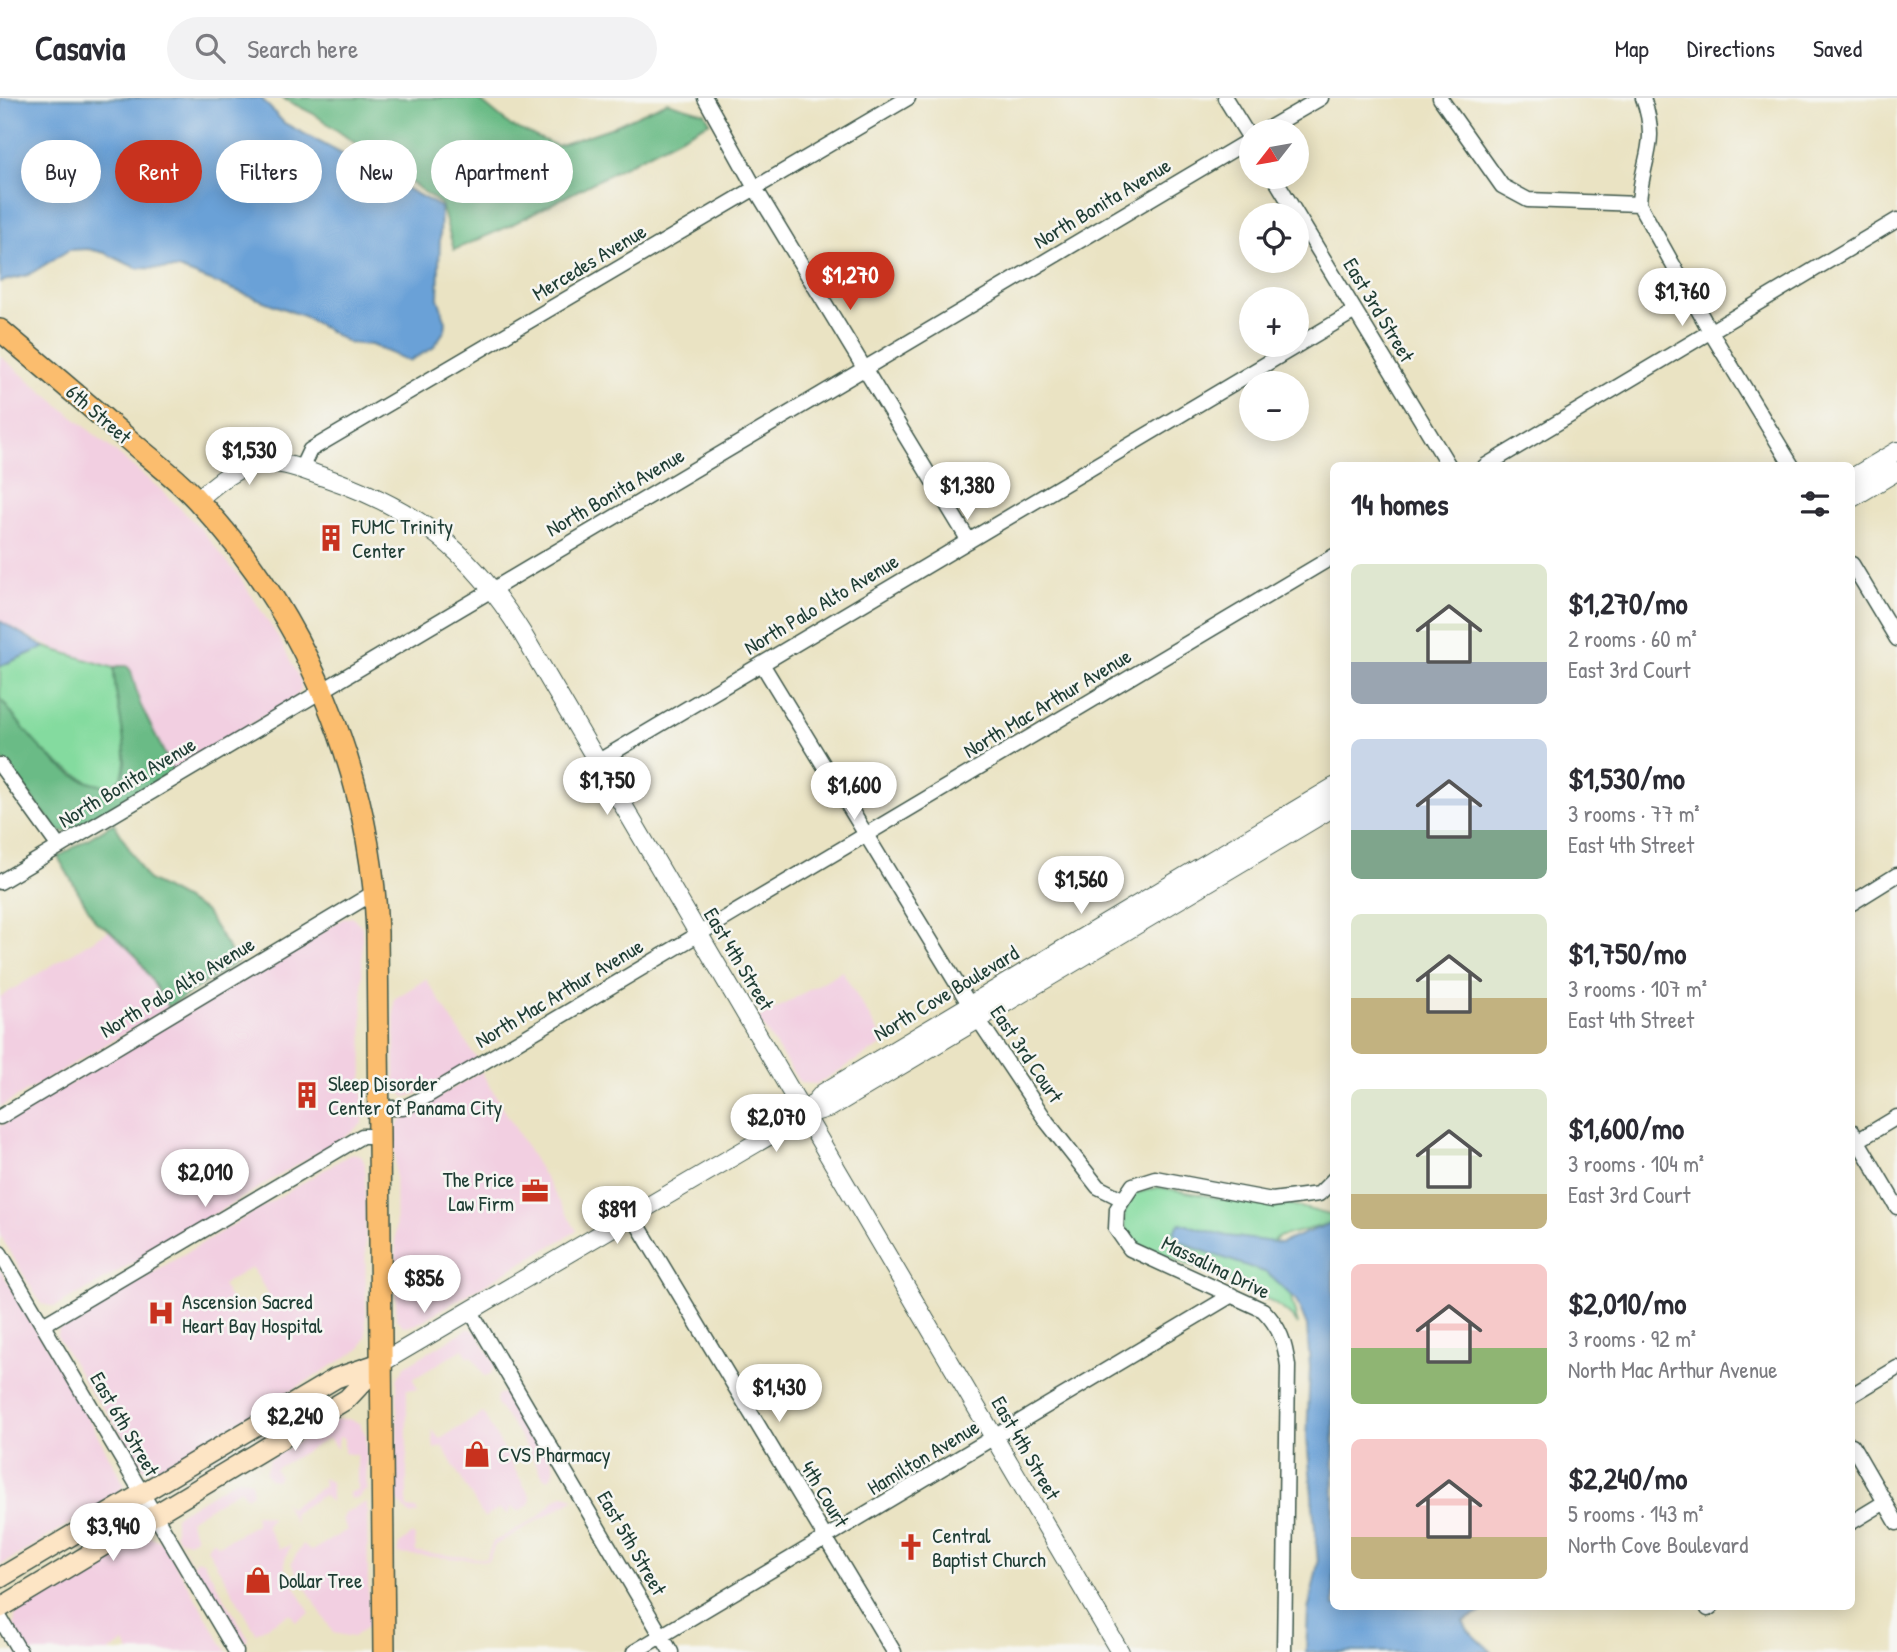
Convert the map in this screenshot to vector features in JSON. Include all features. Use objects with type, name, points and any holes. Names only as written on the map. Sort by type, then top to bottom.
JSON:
[{"type":"main road","name":"6th Street","points":[[0,330],[197,500],[233,543],[275,601],[322,692],[356,787],[375,892],[380,1108],[384,1652]]},
{"type":"main road","name":"North Cove Boulevard","points":[[0,1577],[336,1378],[381,1363]]},
{"type":"main road","name":"North Cove Boulevard","points":[[0,1608],[347,1399],[381,1363]]},
{"type":"street","points":[[705,98],[755,188],[969,541]]},
{"type":"street","name":"Mercedes Avenue","points":[[301,469],[310,450],[908,98]]},
{"type":"street","points":[[1225,98],[1239,120]]},
{"type":"street","points":[[1285,119],[1321,98]]},
{"type":"street","points":[[1440,98],[1475,152],[1502,186],[1528,201],[1639,204]]},
{"type":"street","points":[[1643,98],[1652,122],[1653,139],[1640,184],[1639,204],[1710,331],[1790,462]]},
{"type":"street","name":"North Bonita Avenue","points":[[0,883],[1239,146]]},
{"type":"street","name":"East 3rd Street","points":[[1281,189],[1446,462]]},
{"type":"street","points":[[1492,462],[1897,220]]},
{"type":"street","name":"North Palo Alto Avenue","points":[[597,762],[1356,311]]},
{"type":"street","points":[[1855,476],[1897,451]]},
{"type":"street","name":"East 4th Street","points":[[197,500],[226,477],[248,466],[271,463],[301,469],[370,494],[414,517],[454,548],[493,589],[1120,1652]]},
{"type":"street","points":[[1855,496],[1897,471]]},
{"type":"street","name":"North Mac Arthur Avenue","points":[[380,1108],[404,1108],[425,1097],[1330,558]]},
{"type":"street","points":[[1855,569],[1897,639]]},
{"type":"street","name":"East 3rd Court","points":[[762,664],[974,1012],[1047,1122],[1098,1187],[1122,1199]]},
{"type":"street","points":[[0,765],[59,847]]},
{"type":"street","name":"North Cove Boulevard","points":[[381,1363],[804,1115],[831,1107],[974,1012],[1274,833],[1330,790]]},
{"type":"street","name":"North Cove Boulevard","points":[[1274,833],[1330,809]]},
{"type":"street","points":[[1855,901],[1897,876]]},
{"type":"street","name":"North Palo Alto Avenue","points":[[0,1116],[375,892]]},
{"type":"street","points":[[1855,1138],[1897,1116]]},
{"type":"street","points":[[43,1325],[362,1136],[380,1136]]},
{"type":"street","points":[[1855,1142],[1897,1206]]},
{"type":"street","points":[[1122,1199],[1133,1185],[1155,1178],[1272,1200],[1319,1194],[1330,1183]]},
{"type":"street","name":"Massalina Drive","points":[[1122,1199],[1117,1209],[1116,1229],[1130,1249],[1264,1310],[1276,1323],[1287,1354],[1284,1652]]},
{"type":"street","name":"4th Court","points":[[632,1215],[894,1652]]},
{"type":"street","name":"East 6th Street","points":[[0,1253],[236,1652]]},
{"type":"street","name":"Hamilton Avenue","points":[[634,1652],[1232,1295]]},
{"type":"street","name":"East 5th Street","points":[[470,1310],[671,1652]]},
{"type":"street","points":[[1855,1393],[1897,1368]]},
{"type":"street","points":[[1855,1449],[1897,1523]]},
{"type":"street","points":[[1855,1520],[1885,1502]]},
{"type":"street","points":[[0,1618],[20,1652]]},
{"type":"shaded area","points":[[0,356],[167,495],[201,529],[241,579],[280,640],[301,682],[301,690],[296,697],[173,771],[140,704],[131,671],[127,667],[114,668],[62,653],[0,621]]},
{"type":"shaded area","points":[[353,917],[362,927],[363,1123],[349,1134],[92,1287],[55,1307],[41,1304],[0,1235],[0,1126],[344,918]]},
{"type":"shaded area","points":[[118,925],[168,1008],[0,1107],[0,997]]},
{"type":"shaded area","points":[[842,971],[885,1043],[817,1084],[800,1083],[758,1019]]},
{"type":"shaded area","points":[[426,979],[477,1059],[417,1094],[405,1097],[395,1086],[394,999]]},
{"type":"shaded area","points":[[481,1071],[577,1231],[415,1325],[403,1326],[396,1319],[395,1130],[400,1121]]},
{"type":"shaded area","name":"Ascension Sacred Heart Bay Hospital","points":[[352,1153],[361,1155],[365,1164],[366,1337],[360,1349],[160,1470],[144,1470],[108,1413],[90,1392],[57,1336],[59,1329]],"holes":[[[252,1267],[270,1298],[240,1315],[222,1285]]]},
{"type":"shaded area","points":[[0,1269],[79,1400],[124,1484],[117,1495],[0,1566]]},
{"type":"shaded area","points":[[469,1328],[476,1332],[495,1364],[491,1374],[485,1377],[472,1356],[468,1357],[463,1349],[413,1379],[418,1389],[407,1389],[407,1508],[416,1509],[418,1513],[410,1515],[397,1500],[397,1379],[405,1366]]},
{"type":"shaded area","points":[[503,1393],[514,1396],[553,1463],[554,1472],[549,1479],[544,1478],[516,1430],[496,1404],[497,1396]]},
{"type":"shaded area","name":"CVS Pharmacy","points":[[483,1413],[531,1498],[529,1505],[519,1511],[511,1507],[509,1514],[499,1509],[484,1518],[442,1446],[434,1449],[432,1430],[440,1439]]},
{"type":"shaded area","points":[[348,1419],[359,1423],[366,1435],[367,1501],[366,1490],[357,1499],[349,1498],[349,1492],[357,1491],[357,1455],[344,1453],[344,1437],[339,1437],[337,1449],[329,1438],[275,1469],[279,1476],[276,1480],[269,1479],[265,1473],[269,1460],[239,1478],[251,1481],[253,1493],[246,1497],[240,1489],[189,1520],[196,1537],[188,1542],[179,1539],[193,1565],[196,1559],[203,1561],[248,1638],[245,1644],[237,1641],[243,1652],[193,1567],[175,1533],[175,1517],[180,1513],[335,1420]]},
{"type":"shaded area","points":[[323,1478],[331,1482],[331,1502],[323,1495],[293,1514],[296,1525],[282,1500],[289,1508],[324,1486]]},
{"type":"shaded area","points":[[566,1494],[575,1499],[495,1545],[488,1561],[398,1554],[400,1544],[412,1534],[415,1537],[416,1552],[486,1559],[493,1542],[537,1518],[558,1497]]},
{"type":"shaded area","points":[[367,1502],[369,1652],[368,1626],[353,1637],[333,1633],[291,1563],[303,1544],[311,1551],[347,1530],[342,1520],[344,1513]]},
{"type":"shaded area","name":"Dollar Tree","points":[[255,1514],[271,1517],[266,1526],[279,1549],[291,1545],[285,1559],[285,1569],[310,1613],[296,1622],[290,1613],[256,1633],[207,1548],[213,1539],[219,1545],[256,1524]]},
{"type":"shaded area","points":[[148,1535],[163,1543],[227,1652],[130,1652],[124,1643],[109,1652],[28,1652],[14,1626],[15,1616],[20,1609]]},
{"type":"green space","points":[[282,98],[477,98],[511,126],[543,140],[431,140],[431,197],[417,187],[417,140],[351,140],[314,114]]},
{"type":"green space","points":[[667,102],[705,113],[710,122],[573,193],[573,141],[610,128]]},
{"type":"green space","points":[[440,203],[553,203],[454,250]]},
{"type":"green space","points":[[45,647],[114,668],[125,763],[121,777],[113,786],[96,786],[59,764],[37,746],[0,698],[0,666]]},
{"type":"green space","points":[[127,666],[131,671],[140,704],[173,771],[74,831],[59,832],[0,757],[0,698],[35,742],[63,768],[78,778],[113,786],[121,777],[125,763],[114,679],[114,668]]},
{"type":"green space","points":[[114,823],[147,879],[205,911],[237,962],[168,1007],[138,958],[109,930],[96,922],[58,857]]},
{"type":"green space","points":[[1159,1187],[1259,1205],[1289,1204],[1330,1215],[1329,1224],[1278,1237],[1268,1247],[1287,1282],[1298,1325],[1272,1302],[1250,1290],[1136,1245],[1127,1232],[1124,1219],[1127,1206],[1136,1193]]},
{"type":"water","points":[[0,98],[261,98],[284,123],[316,140],[216,140],[216,203],[322,203],[322,143],[336,151],[336,203],[417,203],[417,194],[441,207],[438,298],[446,322],[445,330],[433,348],[409,361],[371,345],[349,343],[303,316],[179,269],[136,268],[105,253],[88,249],[69,250],[28,275],[0,282]]},
{"type":"water","points":[[0,621],[45,647],[0,666]]},
{"type":"water","points":[[1180,1223],[1227,1236],[1281,1243],[1330,1223],[1330,1610],[1484,1610],[1463,1621],[1468,1630],[1492,1652],[1306,1652],[1308,1611],[1318,1563],[1307,1438],[1310,1367],[1307,1326],[1296,1300],[1267,1273],[1195,1248],[1180,1240],[1174,1231]]},
{"type":"place","name":"FUMC Trinity Center","points":[[331,538]]},
{"type":"place","name":"Sleep Disorder Center of Panama City","points":[[307,1095]]},
{"type":"place","name":"The Price Law Firm","points":[[535,1191]]},
{"type":"place","name":"Ascension Sacred Heart Bay Hospital","points":[[161,1313]]},
{"type":"place","name":"CVS Pharmacy","points":[[477,1454]]},
{"type":"place","name":"Central Baptist Church","points":[[911,1547]]},
{"type":"place","name":"Dollar Tree","points":[[258,1580]]}]
